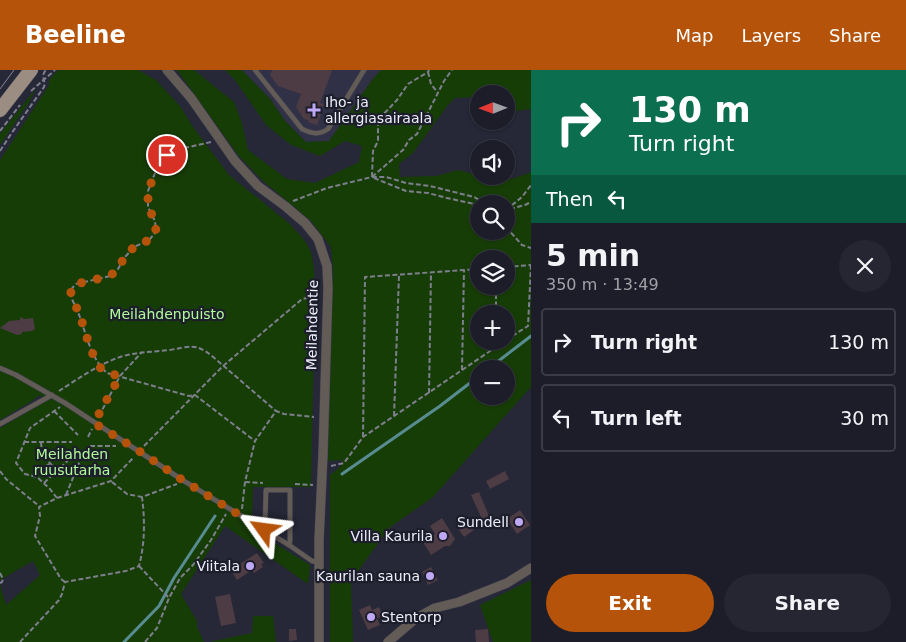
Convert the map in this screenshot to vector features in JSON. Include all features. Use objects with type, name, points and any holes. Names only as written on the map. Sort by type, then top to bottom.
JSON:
[{"type":"main road","points":[[0,110],[30,70]]},
{"type":"street","name":"Meilahdentie","points":[[167,70],[191,98],[234,161],[258,186],[305,223],[318,240],[327,266],[328,288],[318,562],[319,642]]},
{"type":"street","points":[[388,642],[415,619],[435,608],[458,602],[507,583],[531,568]]},
{"type":"lane","points":[[255,70],[302,128],[317,134],[328,129],[364,70]]},
{"type":"lane","points":[[0,368],[52,395],[184,481],[312,561],[318,562]]},
{"type":"lane","points":[[0,424],[52,395]]},
{"type":"lane","points":[[264,530],[266,490],[290,490],[289,545]]},
{"type":"path","points":[[0,151],[44,87],[42,76],[46,70]]},
{"type":"path","points":[[30,92],[55,70]]},
{"type":"path","points":[[372,177],[403,150],[409,140],[417,134],[444,81],[452,70]]},
{"type":"path","points":[[372,177],[373,152],[378,141],[378,120],[397,100],[408,84],[428,71],[430,84],[438,94]]},
{"type":"path","points":[[0,131],[24,100]]},
{"type":"path","points":[[218,136],[211,142],[180,149],[167,155],[155,173],[148,191],[148,207],[155,221],[156,232],[149,240],[134,247],[125,256],[118,269],[110,276],[76,284],[72,287],[71,294],[79,312],[87,339],[100,367],[107,373],[189,396],[195,395],[256,441]]},
{"type":"path","points":[[372,177],[406,191],[428,193],[470,203]]},
{"type":"path","points":[[294,200],[327,188],[372,177],[386,177],[470,196]]},
{"type":"path","points":[[515,203],[531,185]]},
{"type":"path","points":[[515,208],[526,206],[531,202]]},
{"type":"path","points":[[515,238],[522,245],[531,248]]},
{"type":"path","points":[[515,266],[531,265],[528,326],[515,334]]},
{"type":"path","points":[[462,370],[464,270]]},
{"type":"path","points":[[363,438],[365,277],[470,270]]},
{"type":"path","points":[[429,393],[432,272]]},
{"type":"path","points":[[394,416],[399,275]]},
{"type":"path","points":[[39,506],[57,498],[111,481],[223,366],[301,300],[319,293]]},
{"type":"path","points":[[52,395],[118,358],[142,352],[189,346],[204,350],[276,411],[284,414],[314,417]]},
{"type":"path","points":[[329,467],[344,463],[363,438],[492,350]]},
{"type":"path","points":[[88,437],[120,376],[142,352]]},
{"type":"path","points":[[57,498],[37,476],[25,474],[16,462],[30,428],[54,411],[78,435]]},
{"type":"path","points":[[241,516],[245,482],[256,441],[276,411]]},
{"type":"path","points":[[24,442],[72,442]]},
{"type":"path","points":[[41,442],[42,454],[58,471]]},
{"type":"path","points":[[90,446],[130,446]]},
{"type":"path","points":[[44,483],[77,452]]},
{"type":"path","points":[[66,495],[83,453]]},
{"type":"path","points":[[34,476],[36,472],[51,463]]},
{"type":"path","points":[[0,471],[6,480],[39,506],[40,516],[35,536],[61,579],[65,582]]},
{"type":"path","points":[[111,481],[127,494],[142,497],[184,481]]},
{"type":"path","points":[[139,566],[144,536],[142,497]]},
{"type":"path","points":[[146,642],[157,628],[168,597],[180,578],[211,540],[230,509]]},
{"type":"path","points":[[65,582],[126,571],[139,566]]},
{"type":"path","points":[[139,566],[168,597]]},
{"type":"path","points":[[0,573],[3,579],[0,583]]},
{"type":"path","points":[[21,642],[59,600],[65,582]]},
{"type":"shaded area","name":"Iho- ja allergiasairaala","points":[[242,70],[381,70],[329,141],[306,142],[285,121],[271,100]]},
{"type":"green space","name":"Meilahdenpuisto","points":[[58,70],[138,70],[156,80],[180,106],[193,127],[229,175],[290,224],[305,241],[311,252],[315,288],[311,487],[253,487],[252,515],[245,525],[310,565],[308,584],[225,526],[181,594],[197,621],[197,627],[204,642],[0,642],[0,580],[0,428],[48,400],[39,395],[0,420],[0,160],[49,85],[49,80]],"holes":[[[33,561],[40,575],[6,605],[0,580]]]},
{"type":"green space","points":[[177,70],[194,70],[234,102],[242,123],[248,150],[287,179],[315,183],[359,162],[362,146],[345,141],[320,156],[291,145],[266,125],[235,80],[225,70],[242,70],[271,100],[285,121],[306,142],[329,141],[381,70],[531,70],[531,109],[515,111],[515,85],[470,85],[470,97],[455,98],[413,153],[399,164],[400,177],[436,176],[458,170],[470,173],[470,185],[515,185],[515,178],[531,172],[531,387],[515,405],[515,360],[470,360],[470,405],[515,405],[433,497],[389,528],[351,581],[353,642],[330,642],[330,475],[341,466],[342,460],[328,461],[333,270],[331,247],[311,221],[263,181],[238,155]]},
{"type":"green space","points":[[36,89],[29,102],[0,145],[0,134]]},
{"type":"green space","points":[[531,580],[531,642],[493,642],[480,605]]},
{"type":"green space","points":[[253,616],[273,616],[276,642],[209,642],[252,633]]},
{"type":"building","points":[[272,70],[332,70],[320,103],[324,104],[317,125],[304,119],[296,107],[301,94],[278,86],[270,75]]},
{"type":"building","points":[[20,317],[25,319],[33,318],[35,329],[17,335],[0,328],[9,321],[20,320]]},
{"type":"building","points":[[505,471],[509,479],[490,489],[486,481]]},
{"type":"building","points":[[479,492],[489,516],[482,519],[471,495]]},
{"type":"building","name":"Sundell","points":[[520,510],[530,525],[517,534],[507,519]]},
{"type":"building","name":"Villa Kaurila","points":[[442,518],[455,539],[450,546],[445,546],[431,555],[423,542],[435,534],[430,526]]},
{"type":"building","points":[[469,523],[474,530],[464,537],[459,530]]},
{"type":"building","name":"Viitala","points":[[257,553],[264,563],[261,564],[263,567],[254,573],[252,570],[237,580],[232,572],[237,569],[235,567]]},
{"type":"building","name":"Kaurilan sauna","points":[[431,567],[438,580],[428,585],[422,572]]},
{"type":"building","points":[[230,594],[236,623],[221,626],[215,597]]},
{"type":"building","name":"Stentorp","points":[[370,605],[372,610],[379,607],[382,614],[380,615],[381,617],[377,618],[380,625],[368,630],[359,610]]},
{"type":"building","points":[[289,629],[296,629],[297,640],[289,641]]},
{"type":"building","points":[[488,629],[489,642],[476,642],[475,630]]},
{"type":"waterway","points":[[500,360],[531,336]]},
{"type":"waterway","points":[[342,474],[470,383]]},
{"type":"waterway","points":[[124,642],[159,606],[174,578],[215,516]]},
{"type":"tram line","points":[[0,89],[14,70]]},
{"type":"place","name":"Iho- ja allergiasairaala","points":[[314,110]]},
{"type":"place","name":"Sundell","points":[[519,522]]},
{"type":"place","name":"Villa Kaurila","points":[[443,536]]},
{"type":"place","name":"Viitala","points":[[250,566]]},
{"type":"place","name":"Kaurilan sauna","points":[[430,576]]},
{"type":"place","name":"Stentorp","points":[[371,617]]},
{"type":"route","points":[[167,155],[155,173],[148,191],[148,207],[155,221],[156,232],[149,240],[134,247],[125,256],[118,269],[110,276],[76,284],[71,290],[87,339],[100,367],[107,373],[120,376],[94,423],[264,530]]},
{"type":"park label","name":"Meilahden ruusutarha","points":[[72,462]]}]
